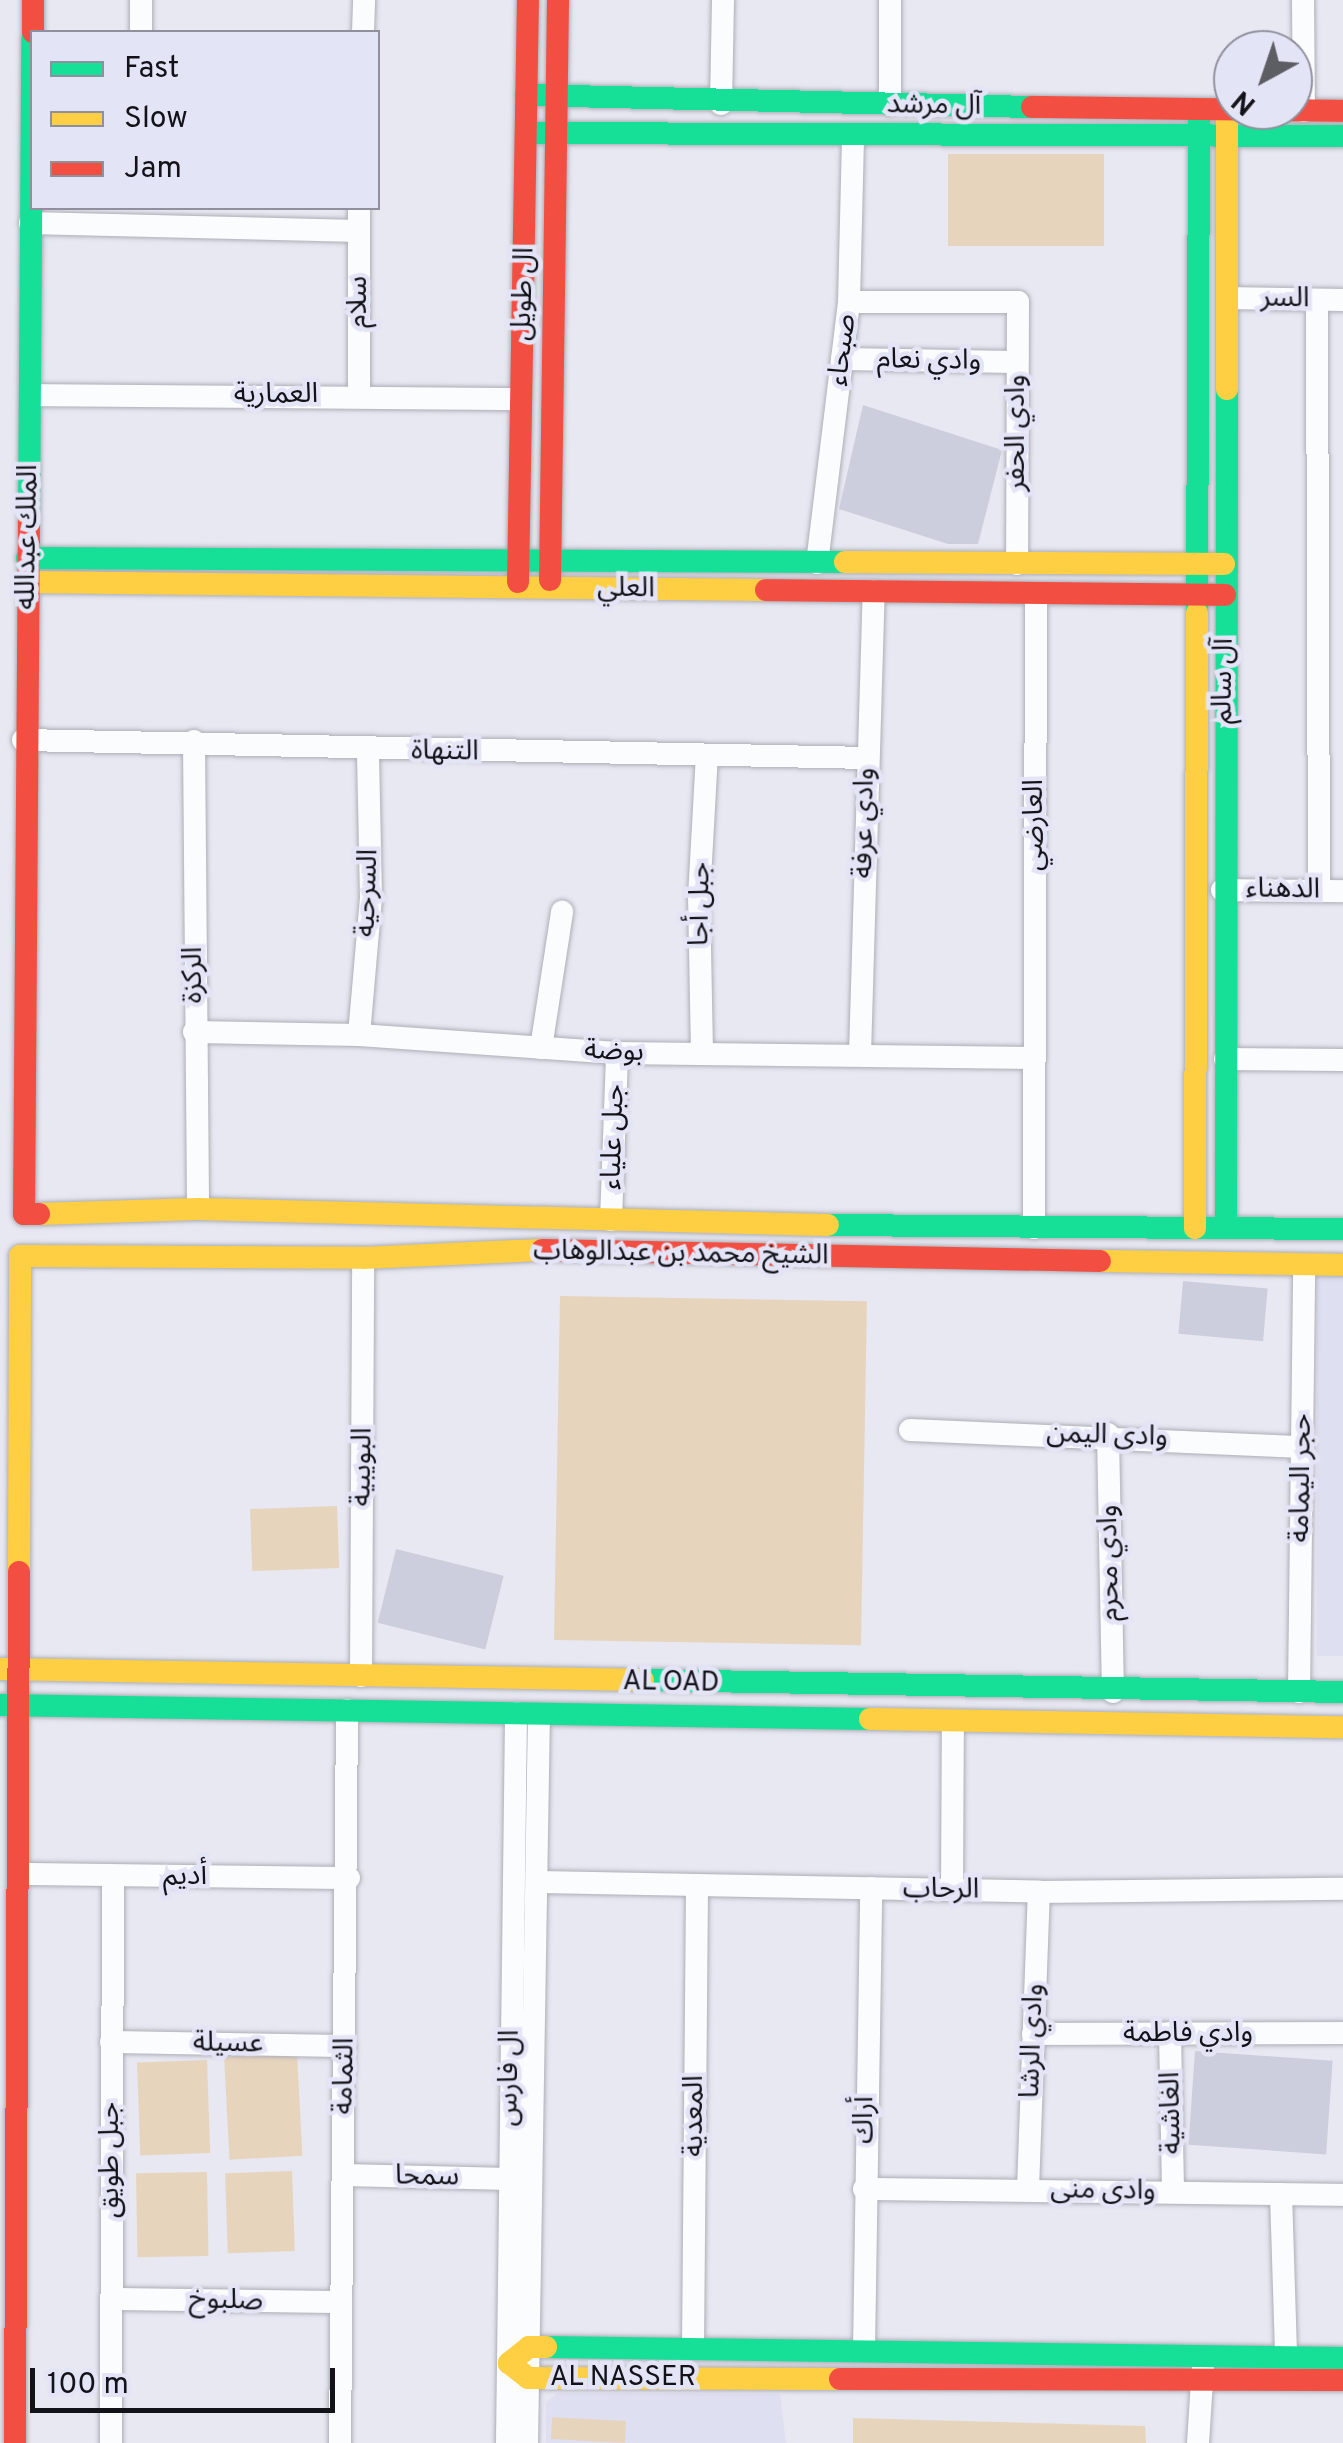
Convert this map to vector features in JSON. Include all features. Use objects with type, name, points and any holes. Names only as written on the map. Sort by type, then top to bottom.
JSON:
[{"type":"street","name":"الملك عبدالله","points":[[32,30],[33,0]]},
{"type":"street","points":[[141,0],[141,30]]},
{"type":"street","points":[[363,30],[364,0]]},
{"type":"street","name":"ال طويل","points":[[518,588],[530,133],[526,95],[528,0]]},
{"type":"street","name":"ال طويل","points":[[550,588],[558,0]]},
{"type":"street","points":[[722,104],[723,0]]},
{"type":"street","points":[[890,0],[890,105]]},
{"type":"street","points":[[1303,0],[1303,30]]},
{"type":"street","name":"آل مرشد","points":[[526,95],[556,100],[890,105],[1199,123]]},
{"type":"street","name":"آل مرشد","points":[[1313,111],[1343,112]]},
{"type":"street","name":"آل سالم","points":[[1195,1228],[1199,123]]},
{"type":"street","name":"آل مرشد","points":[[530,133],[853,136],[1213,123]]},
{"type":"street","name":"آل سالم","points":[[1226,1228],[1222,890],[1227,130]]},
{"type":"street","name":"آل مرشد","points":[[1289,130],[1343,136]]},
{"type":"street","name":"صبحاء","points":[[817,563],[849,302],[853,136]]},
{"type":"street","name":"الملك عبدالله","points":[[10,1259],[31,1241],[24,1214],[23,740],[31,396],[30,210]]},
{"type":"street","points":[[30,222],[135,218],[358,219]]},
{"type":"street","name":"سلام","points":[[358,219],[359,396]]},
{"type":"street","name":"السر","points":[[1226,298],[1343,300]]},
{"type":"street","points":[[1316,300],[1332,468],[1331,891]]},
{"type":"street","name":"وادي الحفر","points":[[849,302],[1018,302],[1018,564]]},
{"type":"street","name":"وادي نعام","points":[[842,359],[1016,362]]},
{"type":"street","name":"العمارية","points":[[31,396],[521,399]]},
{"type":"street","name":"العلي","points":[[27,570],[518,563],[1224,564]]},
{"type":"street","name":"العلي","points":[[27,570],[518,588],[1226,595]]},
{"type":"street","name":"وادي عرفة","points":[[860,1054],[874,591]]},
{"type":"street","name":"العارضي","points":[[1034,1228],[1036,593]]},
{"type":"street","name":"التنهاة","points":[[23,740],[194,741],[368,751],[867,758]]},
{"type":"street","name":"الركزة","points":[[194,741],[198,1209]]},
{"type":"street","name":"السرحية","points":[[359,1035],[371,898],[368,751]]},
{"type":"street","name":"جبل أجا","points":[[702,1052],[699,897],[707,756]]},
{"type":"street","name":"الدهناء","points":[[1222,890],[1331,891]]},
{"type":"street","points":[[541,1048],[562,912]]},
{"type":"street","name":"بوضة","points":[[194,1032],[359,1035],[617,1053],[1034,1058]]},
{"type":"street","name":"جبل علياء","points":[[611,1220],[617,1053]]},
{"type":"street","points":[[1224,1059],[1343,1060]]},
{"type":"street","points":[[0,1205],[24,1214]]},
{"type":"street","name":"الشيخ محمد بن عبدالوهاب","points":[[24,1214],[198,1209],[874,1226],[1343,1230]]},
{"type":"street","points":[[874,1226],[875,1258]]},
{"type":"street","name":"الشيخ محمد بن عبدالوهاب","points":[[10,1259],[363,1258],[532,1250],[1343,1265]]},
{"type":"street","name":"البويبية","points":[[361,1676],[363,1258]]},
{"type":"street","points":[[10,1259],[11,1669],[22,1874],[15,2443]]},
{"type":"street","name":"حجر اليمامة","points":[[1299,1692],[1304,1265]]},
{"type":"street","name":"وادى اليمن","points":[[910,1430],[1108,1434],[1303,1448]]},
{"type":"street","name":"وادي محرم","points":[[1108,1434],[1113,1692]]},
{"type":"street","name":"AL OAD","points":[[11,1669],[1113,1692],[1343,1692]]},
{"type":"street","name":"AL OAD","points":[[12,1706],[1343,1727]]},
{"type":"street","name":"الثمامة","points":[[340,2443],[347,1710]]},
{"type":"street","name":"ال فارس","points":[[527,1714],[540,1882],[527,2443]]},
{"type":"street","name":"ال فارس","points":[[507,2443],[509,2178],[527,1714]]},
{"type":"street","points":[[952,1890],[954,1720]]},
{"type":"street","name":"أديم","points":[[22,1874],[348,1878]]},
{"type":"street","name":"جبل طويق","points":[[111,2443],[114,1876]]},
{"type":"street","name":"الرحاب","points":[[540,1882],[1039,1892],[1343,1889]]},
{"type":"street","name":"المعدية","points":[[694,2348],[697,1885]]},
{"type":"street","name":"أراك","points":[[864,2351],[871,1888]]},
{"type":"street","name":"وادي الرشا","points":[[1028,2190],[1039,1892]]},
{"type":"street","name":"وادي فاطمة","points":[[1032,2034],[1343,2033]]},
{"type":"street","name":"الغاشية","points":[[1170,2034],[1173,2192]]},
{"type":"street","name":"عسيلة","points":[[111,2042],[345,2046]]},
{"type":"street","name":"سمحا","points":[[344,2175],[509,2178]]},
{"type":"street","name":"وادى منى","points":[[864,2189],[1343,2194]]},
{"type":"street","points":[[1281,2194],[1286,2358]]},
{"type":"street","name":"صلبوخ","points":[[111,2299],[340,2302]]},
{"type":"street","name":"AL NASSER","points":[[1343,2358],[1286,2358],[1203,2368],[528,2378],[509,2362],[530,2347],[864,2351],[1203,2368],[1343,2380]]},
{"type":"street","points":[[1198,2443],[1203,2368]]},
{"type":"shaded area","points":[[948,154],[1104,154],[1104,246],[948,246]]},
{"type":"shaded area","points":[[1317,1274],[1343,1274],[1343,1656],[1317,1656]]},
{"type":"shaded area","points":[[560,1296],[867,1301],[861,1645],[554,1640]]},
{"type":"shaded area","points":[[337,1506],[339,1568],[252,1571],[250,1509]]},
{"type":"shaded area","points":[[297,2053],[302,2156],[229,2160],[224,2057]]},
{"type":"shaded area","points":[[207,2060],[210,2153],[140,2155],[137,2062]]},
{"type":"shaded area","points":[[292,2171],[295,2251],[228,2253],[225,2173]]},
{"type":"shaded area","points":[[207,2172],[208,2256],[137,2257],[136,2173]]},
{"type":"shaded area","points":[[557,2393],[780,2394],[786,2443],[546,2443],[546,2402]]},
{"type":"shaded area","points":[[552,2417],[626,2421],[625,2443],[551,2439]]},
{"type":"shaded area","points":[[853,2418],[1145,2426],[1146,2443],[853,2443]]},
{"type":"building","points":[[863,405],[1002,450],[978,544],[948,544],[839,509]]},
{"type":"building","points":[[1183,1281],[1268,1288],[1263,1341],[1178,1334]]},
{"type":"building","points":[[396,1549],[504,1576],[485,1650],[378,1623]]},
{"type":"building","points":[[1195,2051],[1333,2061],[1326,2154],[1188,2145]]},
{"type":"traffic: fast","points":[[526,95],[1032,107]]},
{"type":"traffic: fast","points":[[1197,613],[1199,111]]},
{"type":"traffic: fast","points":[[530,133],[1343,136]]},
{"type":"traffic: fast","points":[[29,521],[31,210]]},
{"type":"traffic: fast","points":[[1226,1228],[1227,389]]},
{"type":"traffic: fast","points":[[27,558],[845,562]]},
{"type":"traffic: fast","points":[[828,1225],[1343,1229]]},
{"type":"traffic: fast","points":[[643,1680],[1343,1692]]},
{"type":"traffic: fast","points":[[0,1705],[870,1719]]},
{"type":"traffic: fast","points":[[546,2347],[1343,2358]]},
{"type":"traffic: slow","points":[[1227,130],[1227,389]]},
{"type":"traffic: slow","points":[[845,562],[1224,564]]},
{"type":"traffic: slow","points":[[27,582],[766,590]]},
{"type":"traffic: slow","points":[[1195,1228],[1197,613]]},
{"type":"traffic: slow","points":[[39,1214],[198,1209],[828,1225]]},
{"type":"traffic: slow","points":[[19,1572],[20,1256],[363,1258],[542,1250]]},
{"type":"traffic: slow","points":[[1100,1261],[1343,1265]]},
{"type":"traffic: slow","points":[[0,1669],[643,1680]]},
{"type":"traffic: slow","points":[[870,1719],[1343,1727]]},
{"type":"traffic: slow","points":[[546,2347],[529,2347],[509,2363],[528,2378],[840,2379]]},
{"type":"traffic: jam","points":[[33,0],[33,30]]},
{"type":"traffic: jam","points":[[518,582],[528,0]]},
{"type":"traffic: jam","points":[[550,580],[558,0]]},
{"type":"traffic: jam","points":[[1032,107],[1343,111]]},
{"type":"traffic: jam","points":[[29,521],[24,1214],[39,1214]]},
{"type":"traffic: jam","points":[[766,590],[1225,595]]},
{"type":"traffic: jam","points":[[542,1250],[1100,1261]]},
{"type":"traffic: jam","points":[[15,2443],[19,1572]]},
{"type":"traffic: jam","points":[[840,2379],[1343,2380]]}]
